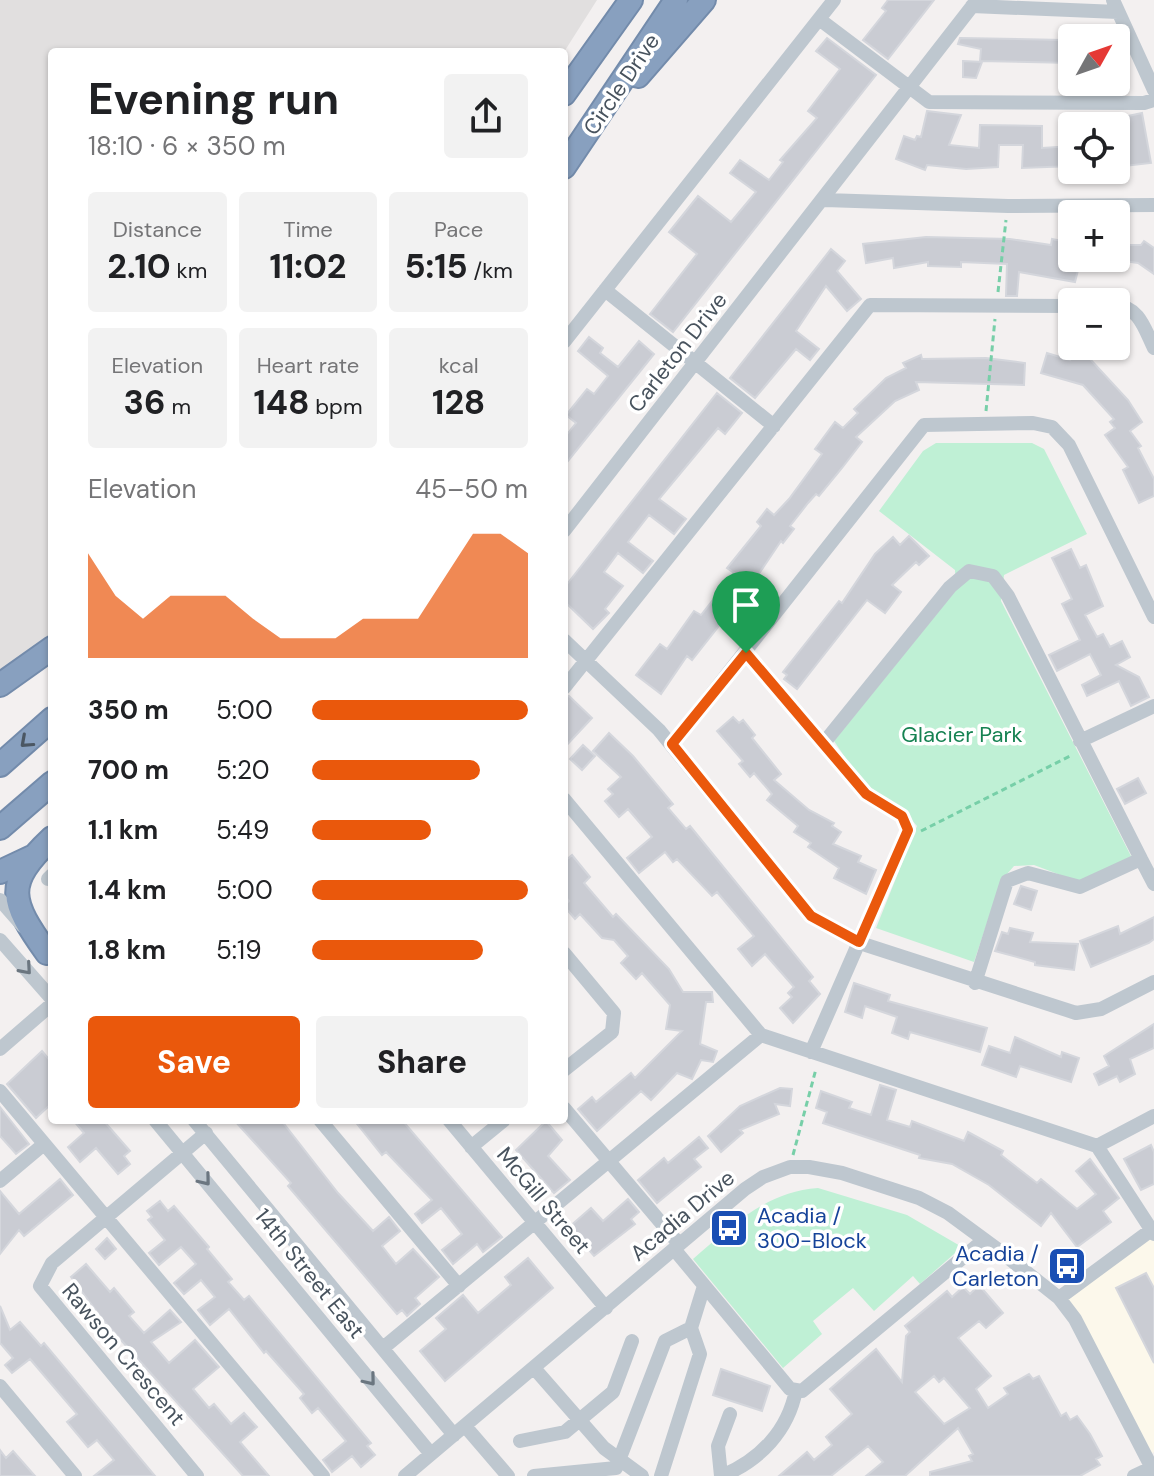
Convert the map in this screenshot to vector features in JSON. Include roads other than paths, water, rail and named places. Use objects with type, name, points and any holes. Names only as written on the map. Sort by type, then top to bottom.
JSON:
[{"type":"highway","points":[[592,53],[612,0]]},
{"type":"highway","name":"Circle Drive","points":[[568,88],[631,0]]},
{"type":"highway","name":"Circle Drive","points":[[568,161],[676,0]]},
{"type":"highway","points":[[601,114],[667,46],[704,0]]},
{"type":"highway","points":[[0,685],[48,651]]},
{"type":"highway","points":[[0,765],[48,723]]},
{"type":"highway","points":[[7,822],[48,786]]},
{"type":"highway","points":[[48,842],[19,875],[15,898],[23,920],[48,955]]},
{"type":"highway","points":[[0,872],[33,856]]},
{"type":"street","points":[[568,337],[834,0]]},
{"type":"street","name":"Carleton Drive","points":[[568,526],[825,200],[975,3],[1116,6],[1154,90]]},
{"type":"street","points":[[819,19],[929,102],[1144,103],[1154,100]]},
{"type":"street","points":[[825,200],[1008,206],[1154,205]]},
{"type":"street","points":[[605,290],[774,426]]},
{"type":"street","points":[[568,684],[588,663],[870,305],[1058,306]]},
{"type":"street","points":[[1130,309],[1138,315],[1154,348]]},
{"type":"street","points":[[672,744],[924,425],[951,422],[1052,427],[1069,445],[1154,617]]},
{"type":"street","points":[[823,744],[950,587],[969,571],[993,576],[1008,596],[1154,884]]},
{"type":"street","points":[[568,644],[672,744],[811,916],[859,942],[975,983],[1076,1013],[1101,1009],[1154,982]]},
{"type":"street","points":[[746,653],[866,794],[902,816],[908,830],[811,1052]]},
{"type":"street","points":[[1082,745],[1154,706]]},
{"type":"street","points":[[568,804],[761,1035],[1097,1146],[1153,1230],[1059,1298]]},
{"type":"street","points":[[975,983],[1007,881],[1028,873],[1080,887],[1141,859]]},
{"type":"street","points":[[0,900],[48,955]]},
{"type":"street","points":[[0,940],[48,996]]},
{"type":"street","points":[[568,958],[614,1013],[612,1032],[568,1067]]},
{"type":"street","points":[[0,1049],[48,1005]]},
{"type":"street","points":[[383,1348],[761,1035]]},
{"type":"street","points":[[0,1091],[323,1476]]},
{"type":"street","points":[[568,1113],[609,1160],[704,1286],[790,1389],[802,1391],[984,1240]]},
{"type":"street","points":[[1097,1146],[1154,1116]]},
{"type":"street","name":"14th Street East","points":[[158,1124],[431,1454]]},
{"type":"street","name":"14th Street East","points":[[198,1124],[383,1348],[459,1431],[508,1476]]},
{"type":"street","points":[[323,1124],[459,1286]]},
{"type":"street","name":"McGill Street","points":[[452,1124],[606,1308]]},
{"type":"street","points":[[471,1147],[499,1124]]},
{"type":"street","name":"Rawson Crescent","points":[[197,1476],[40,1286],[52,1263],[206,1133]]},
{"type":"street","points":[[0,1181],[44,1144]]},
{"type":"street","name":"Acadia Drive","points":[[405,1476],[763,1177],[799,1166],[842,1173],[919,1198],[984,1240],[1059,1298],[1077,1324],[1151,1462]]},
{"type":"street","points":[[661,1476],[700,1354],[691,1328],[704,1286]]},
{"type":"street","points":[[534,1476],[616,1468],[665,1341],[691,1328]]},
{"type":"street","points":[[520,1441],[565,1432],[613,1392],[632,1341]]},
{"type":"street","points":[[534,1368],[582,1419],[604,1448],[642,1476]]},
{"type":"street","points":[[0,1386],[75,1476]]},
{"type":"street","points":[[730,1414],[718,1446],[722,1476],[741,1468],[780,1432],[792,1413],[796,1390]]},
{"type":"street","points":[[1134,1476],[1151,1462]]},
{"type":"place","name":"Acadia / 300-Block","points":[[729,1228]]},
{"type":"place","name":"Acadia / Carleton","points":[[1067,1266]]},
{"type":"park label","name":"Glacier Park","points":[[962,734]]}]
